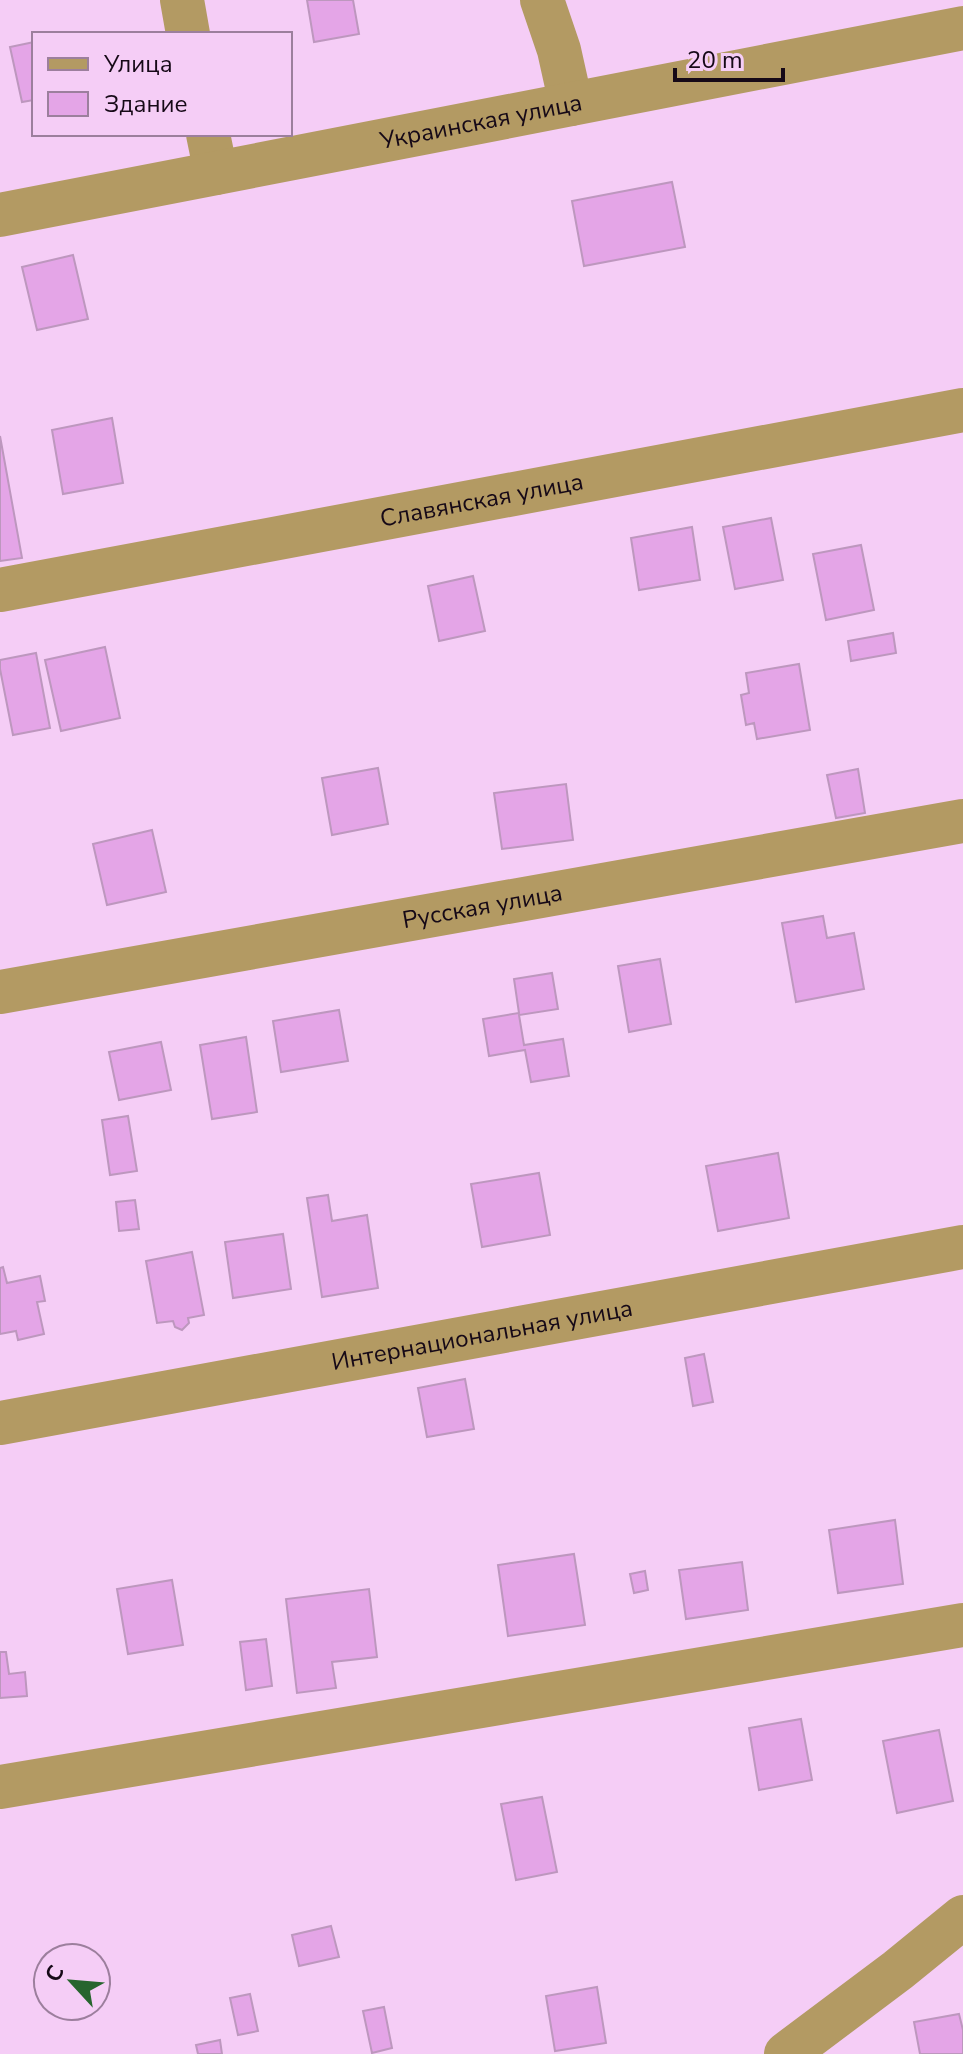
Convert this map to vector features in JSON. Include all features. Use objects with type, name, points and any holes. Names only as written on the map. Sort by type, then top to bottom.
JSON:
[{"type":"street","points":[[182,0],[188,32]]},
{"type":"street","points":[[542,0],[559,50],[571,104]]},
{"type":"street","name":"Украинская улица","points":[[0,215],[212,153],[571,104],[963,28]]},
{"type":"street","name":"Славянская улица","points":[[0,590],[963,410]]},
{"type":"street","name":"Русская улица","points":[[0,992],[963,821]]},
{"type":"street","name":"Интернациональная улица","points":[[0,1423],[963,1247]]},
{"type":"street","points":[[0,1787],[963,1625]]},
{"type":"street","points":[[786,2054],[963,1917]]},
{"type":"building","points":[[307,0],[353,0],[359,34],[314,42]]},
{"type":"building","points":[[32,42],[32,100],[22,102],[10,47]]},
{"type":"building","points":[[672,182],[685,247],[584,266],[572,201]]},
{"type":"building","points":[[73,255],[88,319],[37,330],[22,267]]},
{"type":"building","points":[[112,418],[123,483],[63,494],[52,430]]},
{"type":"building","points":[[0,436],[22,558],[0,561]]},
{"type":"building","points":[[771,518],[783,580],[735,589],[723,527]]},
{"type":"building","points":[[692,527],[700,580],[639,590],[631,538]]},
{"type":"building","points":[[861,545],[874,610],[826,620],[813,554]]},
{"type":"building","points":[[473,576],[485,631],[439,641],[428,586]]},
{"type":"building","points":[[893,633],[896,653],[851,661],[848,641]]},
{"type":"building","points":[[105,647],[120,718],[61,731],[45,660]]},
{"type":"building","points":[[36,653],[50,728],[13,735],[0,660]]},
{"type":"building","points":[[799,664],[810,730],[757,739],[754,723],[746,725],[741,695],[749,693],[746,673]]},
{"type":"building","points":[[378,768],[388,824],[332,835],[322,778]]},
{"type":"building","points":[[858,769],[865,813],[836,818],[827,775]]},
{"type":"building","points":[[566,784],[573,840],[502,849],[494,793]]},
{"type":"building","points":[[152,830],[166,892],[107,905],[93,844]]},
{"type":"building","points":[[823,916],[827,938],[854,933],[864,989],[796,1002],[782,923]]},
{"type":"building","points":[[660,959],[671,1024],[629,1032],[618,966]]},
{"type":"building","points":[[552,973],[558,1009],[519,1015],[524,1045],[563,1039],[569,1076],[531,1082],[525,1050],[489,1056],[483,1019],[519,1013],[514,979]]},
{"type":"building","points":[[339,1010],[348,1061],[281,1072],[273,1021]]},
{"type":"building","points":[[246,1037],[257,1112],[212,1119],[200,1045]]},
{"type":"building","points":[[161,1042],[171,1090],[119,1100],[109,1052]]},
{"type":"building","points":[[128,1116],[137,1171],[110,1175],[102,1120]]},
{"type":"building","points":[[778,1153],[789,1218],[718,1231],[706,1166]]},
{"type":"building","points":[[539,1173],[550,1235],[482,1247],[471,1184]]},
{"type":"building","points":[[328,1195],[332,1221],[367,1215],[378,1288],[322,1297],[307,1198]]},
{"type":"building","points":[[135,1200],[139,1229],[119,1231],[116,1202]]},
{"type":"building","points":[[283,1234],[291,1289],[233,1298],[225,1242]]},
{"type":"building","points":[[192,1252],[204,1315],[188,1318],[189,1323],[182,1330],[175,1327],[173,1321],[157,1323],[146,1261]]},
{"type":"building","points":[[3,1267],[7,1283],[40,1276],[45,1301],[37,1302],[44,1334],[18,1340],[16,1331],[0,1334],[0,1268]]},
{"type":"building","points":[[704,1354],[713,1402],[693,1406],[685,1358]]},
{"type":"building","points":[[465,1379],[474,1429],[427,1437],[418,1388]]},
{"type":"building","points":[[895,1520],[903,1584],[838,1593],[829,1530]]},
{"type":"building","points":[[574,1554],[585,1625],[508,1636],[498,1565]]},
{"type":"building","points":[[742,1562],[748,1610],[686,1619],[679,1570]]},
{"type":"building","points":[[645,1571],[648,1590],[634,1593],[630,1574]]},
{"type":"building","points":[[172,1580],[183,1645],[128,1654],[117,1589]]},
{"type":"building","points":[[369,1589],[377,1657],[332,1662],[336,1688],[297,1693],[286,1599]]},
{"type":"building","points":[[266,1639],[272,1686],[246,1690],[240,1642]]},
{"type":"building","points":[[0,1652],[6,1652],[9,1674],[25,1672],[27,1696],[0,1698]]},
{"type":"building","points":[[801,1719],[812,1780],[759,1790],[749,1728]]},
{"type":"building","points":[[939,1730],[953,1801],[897,1813],[883,1741]]},
{"type":"building","points":[[542,1797],[557,1872],[516,1880],[501,1804]]},
{"type":"building","points":[[331,1926],[339,1957],[299,1966],[292,1935]]},
{"type":"building","points":[[597,1987],[606,2043],[555,2051],[546,1996]]},
{"type":"building","points":[[250,1994],[258,2031],[238,2035],[230,1998]]},
{"type":"building","points":[[384,2007],[392,2048],[372,2053],[363,2011]]},
{"type":"building","points":[[959,2014],[963,2054],[920,2054],[914,2022]]},
{"type":"building","points":[[220,2040],[222,2054],[198,2054],[196,2045]]}]
